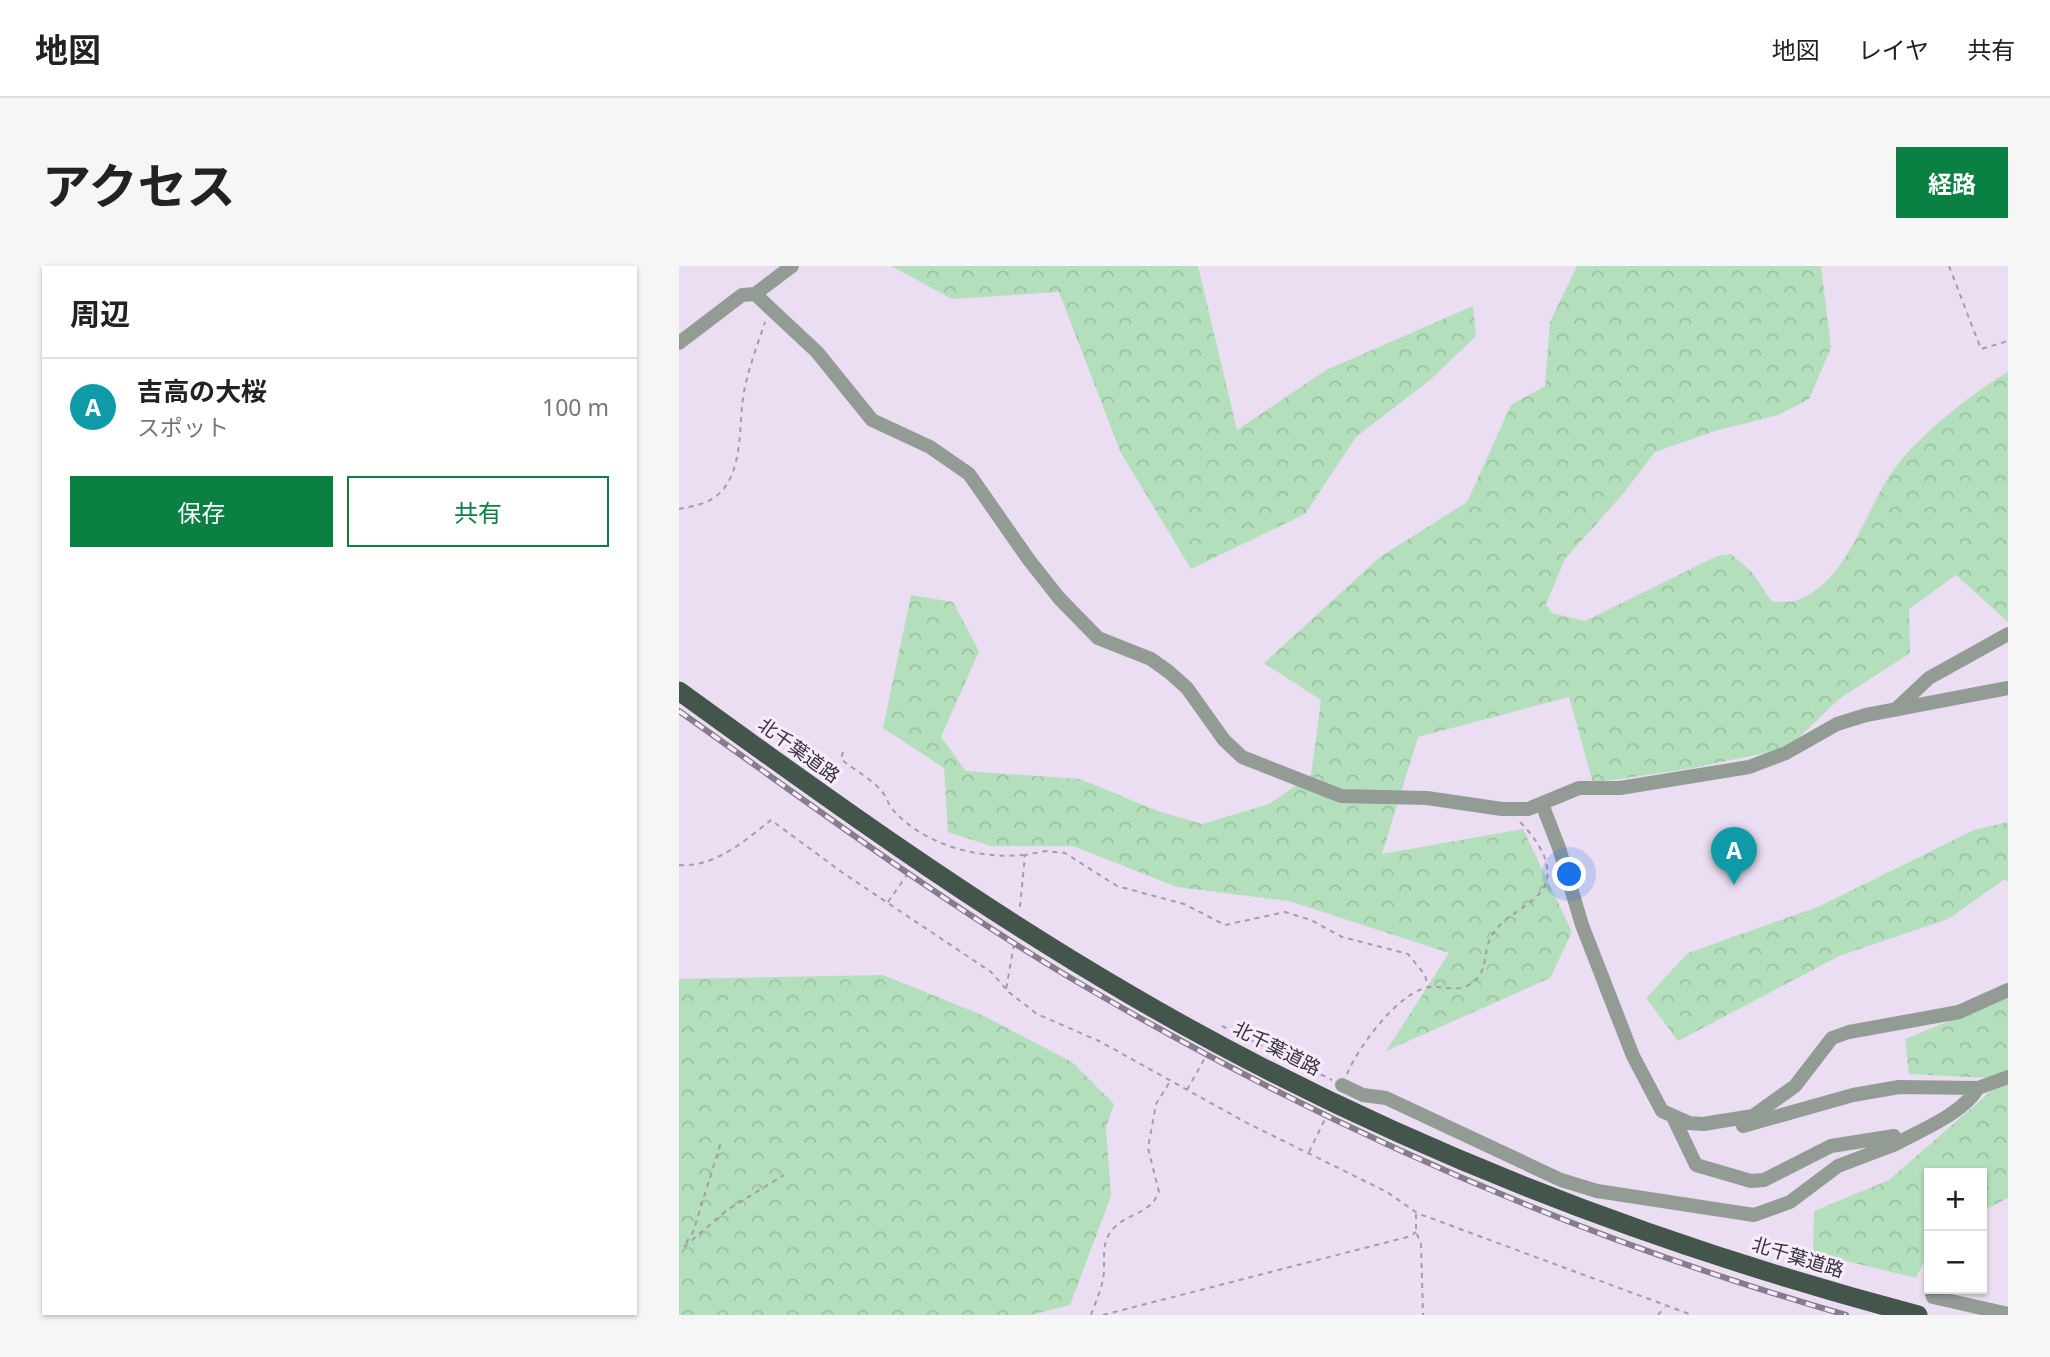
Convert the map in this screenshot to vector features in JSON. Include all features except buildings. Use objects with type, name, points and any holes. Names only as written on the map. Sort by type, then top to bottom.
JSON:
[{"type":"highway","name":"北千葉道路","points":[[679,691],[867,826],[1048,945],[1206,1037],[1386,1127],[1626,1226],[1795,1281],[1918,1315]]},
{"type":"street","points":[[679,343],[742,295],[755,294],[792,266]]},
{"type":"street","points":[[755,294],[835,372],[872,420],[930,447],[969,474],[1029,560],[1098,638],[1151,659],[1170,672],[1187,688],[1224,740],[1242,757],[1341,796],[1427,798],[1502,809],[1528,809],[1558,794],[1579,788],[1620,788],[1749,767],[1786,753],[1837,724],[2008,688]]},
{"type":"street","points":[[1895,710],[1929,678],[2008,634]]},
{"type":"street","points":[[1542,804],[1559,848],[1582,925],[1633,1056],[1651,1096],[1662,1111],[1720,1132],[1791,1115],[1853,1096],[1899,1087],[1978,1088],[2008,1077]]},
{"type":"street","points":[[1703,1124],[1753,1116],[1767,1107],[1795,1086],[1832,1038],[1849,1032],[1959,1012],[2008,990]]},
{"type":"street","points":[[1342,1085],[1363,1094],[1386,1098],[1561,1180],[1597,1191],[1754,1215],[1790,1202],[1837,1166],[1896,1144],[1955,1110],[1973,1096],[1978,1088]]},
{"type":"street","points":[[1673,1117],[1696,1165],[1751,1181],[1776,1177],[1831,1146],[1894,1136],[1896,1144]]},
{"type":"street","points":[[1932,1294],[1933,1297],[2008,1314]]},
{"type":"path","points":[[1949,266],[1980,349],[2008,341]]},
{"type":"path","points":[[679,509],[707,502],[721,490],[733,469],[740,452],[746,382],[770,307]]},
{"type":"path","points":[[843,752],[841,759],[881,790],[893,810],[931,840],[948,847],[989,854],[1025,855],[1046,851],[1065,853],[1117,886],[1184,904],[1225,925],[1285,912],[1311,920],[1342,937],[1408,954],[1425,975],[1428,987]]},
{"type":"path","points":[[1342,1085],[1351,1065],[1387,1014],[1428,987],[1451,989],[1468,986],[1480,977],[1491,936],[1542,892],[1547,867],[1538,843],[1502,809]]},
{"type":"path","points":[[679,864],[712,859],[740,845],[771,820],[843,873],[991,972],[1006,989],[1037,1014],[1099,1041],[1169,1082],[1387,1192],[1417,1213],[1692,1315]]},
{"type":"path","points":[[1019,914],[1025,855]]},
{"type":"path","points":[[1006,989],[1014,939]]},
{"type":"path","points":[[1091,1315],[1104,1276],[1103,1254],[1107,1237],[1118,1222],[1152,1205],[1159,1192],[1148,1148],[1156,1104],[1169,1082]]},
{"type":"path","points":[[1308,1153],[1331,1108]]},
{"type":"path","points":[[684,1247],[693,1232],[721,1142]]},
{"type":"path","points":[[679,1252],[727,1210],[784,1175]]},
{"type":"path","points":[[1417,1213],[1416,1232],[1421,1244],[1423,1315]]},
{"type":"path","points":[[1103,1315],[1398,1239],[1416,1232]]},
{"type":"path","points":[[1658,1315],[1665,1306]]},
{"type":"green space","points":[[891,266],[1198,266],[1237,430],[1326,370],[1473,306],[1476,336],[1430,380],[1356,437],[1305,514],[1191,569],[1120,451],[1059,292],[952,299]]},
{"type":"green space","points":[[1577,266],[1821,266],[1831,348],[1809,399],[1778,415],[1715,431],[1655,452],[1623,494],[1565,559],[1546,604],[1552,613],[1585,621],[1717,556],[1731,554],[1751,571],[1772,602],[1798,600],[1816,590],[1843,560],[1884,485],[1905,456],[1947,416],[2008,372],[2008,622],[1956,575],[1909,609],[1910,653],[1839,699],[1788,748],[1693,768],[1593,783],[1569,697],[1418,737],[1382,854],[1523,829],[1572,932],[1550,978],[1386,1051],[1449,953],[1289,901],[1177,887],[1073,846],[991,846],[948,832],[944,768],[883,728],[911,595],[953,602],[979,651],[941,737],[966,771],[1080,779],[1158,811],[1202,824],[1269,804],[1311,775],[1321,700],[1264,663],[1380,557],[1467,502],[1511,405],[1545,386],[1550,322]]},
{"type":"green space","points":[[2008,822],[2008,882],[2005,879],[1948,919],[1839,956],[1678,1041],[1646,998],[1688,953],[1820,906],[1974,830]]},
{"type":"green space","points":[[883,975],[982,1015],[1072,1062],[1114,1104],[1106,1128],[1111,1196],[1070,1305],[1031,1315],[679,1315],[679,979]]},
{"type":"green space","points":[[2008,997],[2008,1198],[1987,1208],[1987,1168],[1924,1168],[1924,1261],[1916,1278],[1813,1253],[1814,1211],[1889,1180],[1990,1092],[1990,1078],[1909,1074],[1905,1039]]},
{"type":"railway","points":[[679,711],[874,850],[1023,949],[1166,1033],[1259,1082],[1354,1129],[1546,1213],[1744,1284],[1846,1315]]},
{"type":"place","name":"吉高の大桜","points":[[1734,885]]}]
